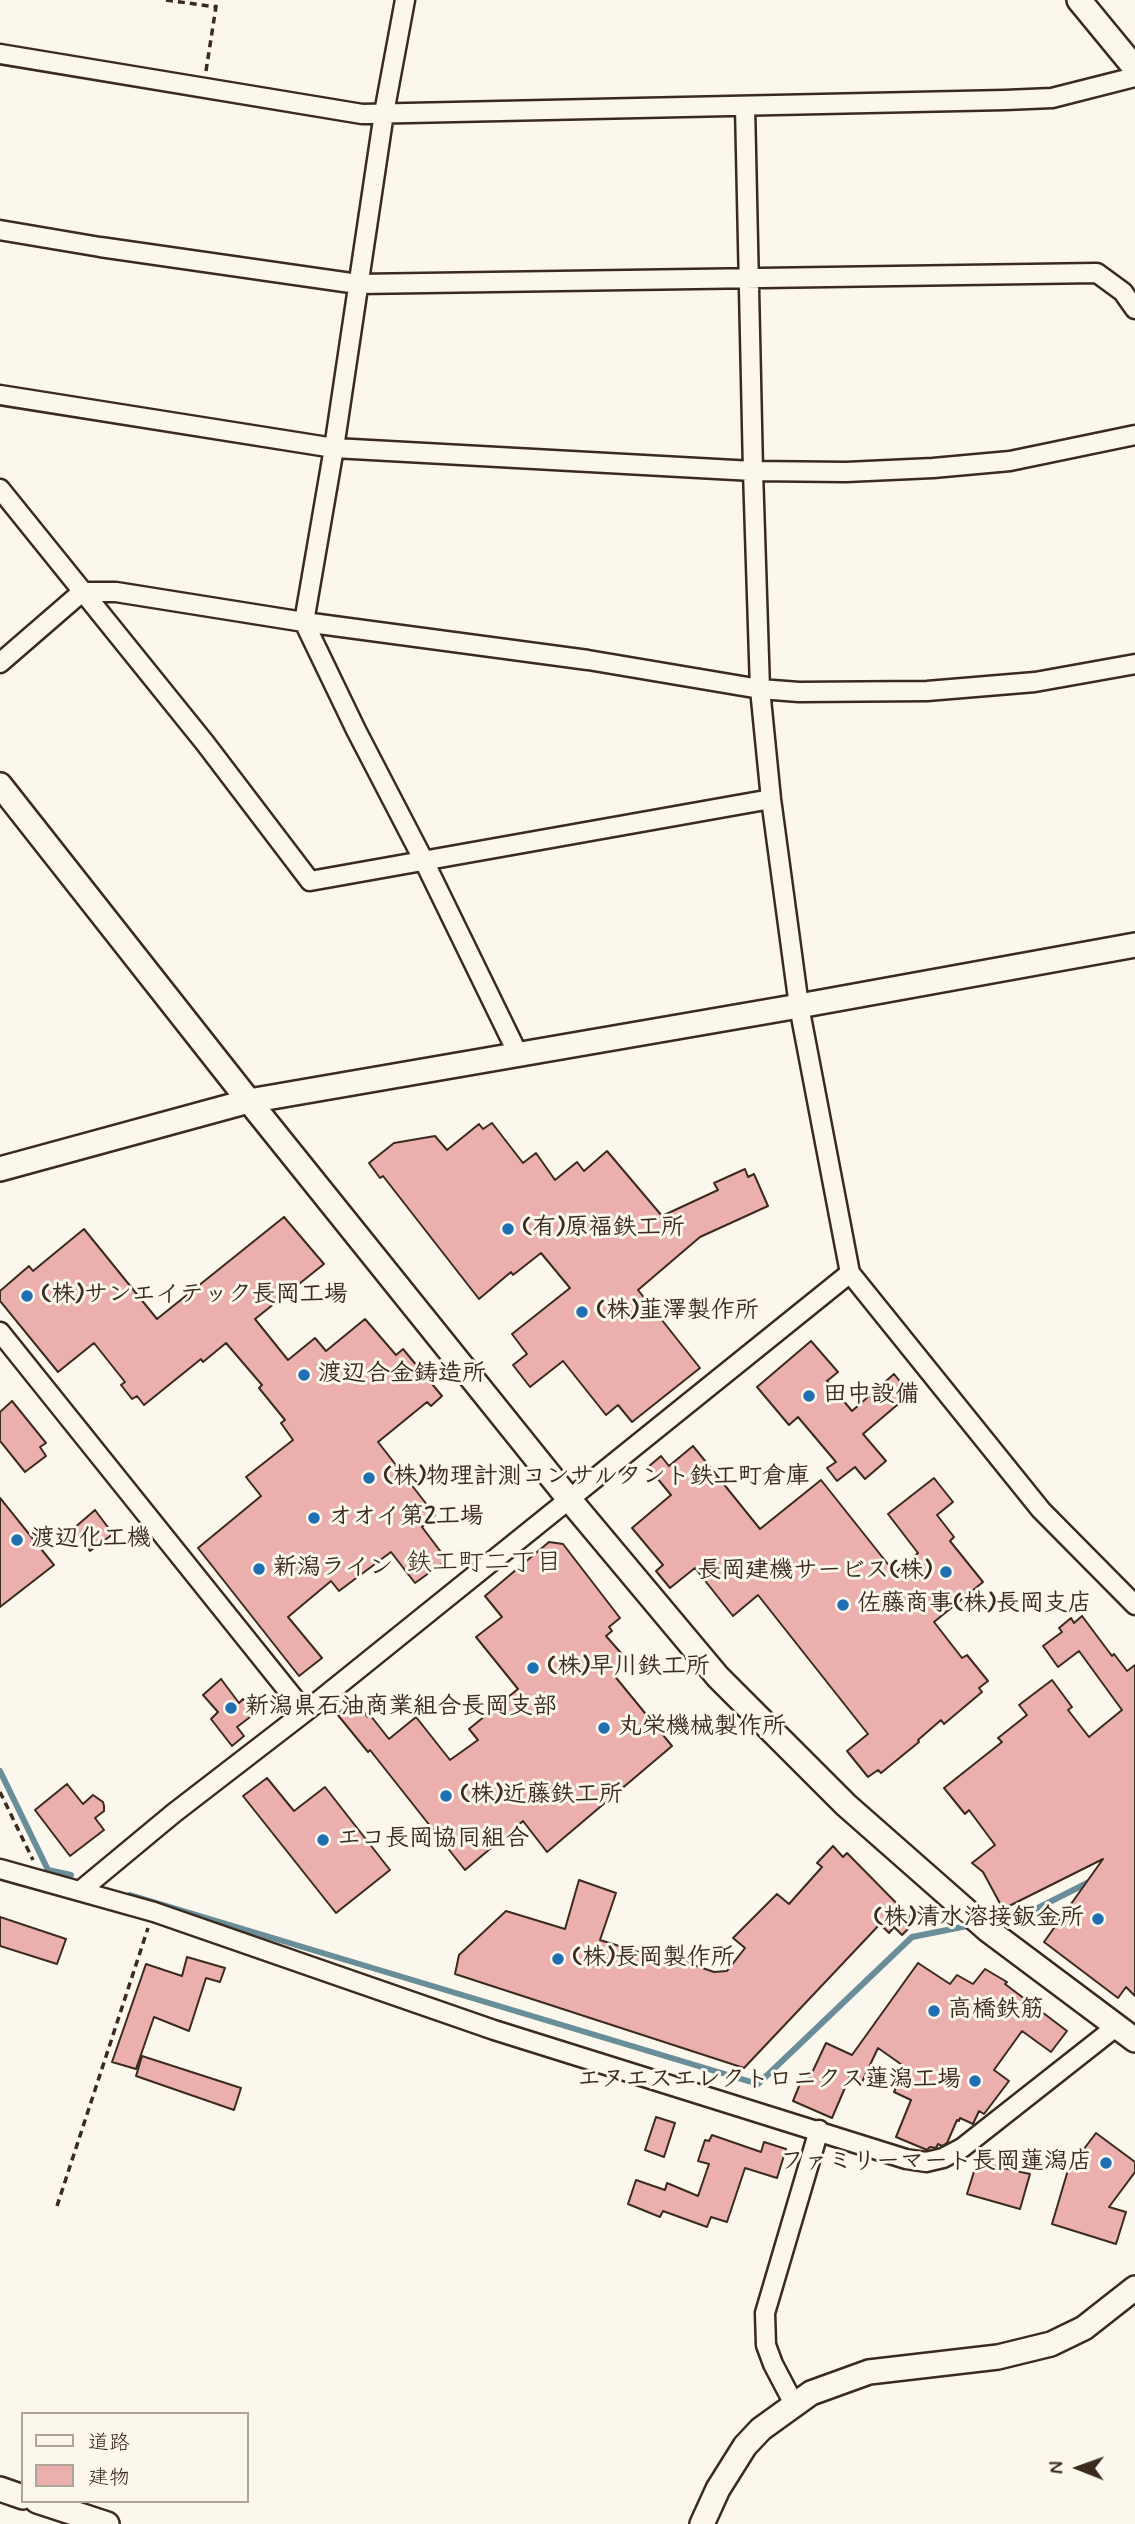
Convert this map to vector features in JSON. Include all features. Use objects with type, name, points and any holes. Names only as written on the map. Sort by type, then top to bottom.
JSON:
[{"type":"street","points":[[405,0],[384,114],[334,448],[304,622],[518,1054]]},
{"type":"street","points":[[1079,0],[1135,68]]},
{"type":"street","points":[[0,54],[362,114],[1052,98],[1135,77]]},
{"type":"street","points":[[745,106],[752,471],[760,690],[771,799],[799,1006],[850,1273],[1041,1510],[1135,1605]]},
{"type":"street","points":[[0,230],[358,284],[1097,273],[1123,292],[1135,309]]},
{"type":"street","points":[[0,395],[334,448],[752,471],[846,472],[1010,461],[1135,435]]},
{"type":"street","points":[[0,489],[205,743],[310,881],[771,799]]},
{"type":"street","points":[[0,663],[82,592],[116,592],[304,622],[588,660],[760,690],[927,691],[1035,682],[1135,664]]},
{"type":"street","points":[[0,785],[249,1101],[569,1499],[718,1677],[846,1805],[988,1930],[1126,2033],[962,2148],[943,2158],[926,2162],[906,2159],[494,2030],[153,1912],[0,1869]]},
{"type":"street","points":[[0,1169],[249,1101],[1135,945]]},
{"type":"street","points":[[80,1891],[850,1273]]},
{"type":"street","points":[[0,1332],[305,1712]]},
{"type":"street","points":[[794,2404],[766,2345],[765,2313],[819,2130]]},
{"type":"street","points":[[702,2524],[718,2489],[745,2446],[761,2429],[811,2393],[869,2372],[998,2357],[1051,2344],[1084,2328],[1135,2288]]},
{"type":"street","points":[[0,2489],[21,2496]]},
{"type":"street","points":[[43,2503],[107,2524]]},
{"type":"path","points":[[166,0],[216,8]]},
{"type":"path","points":[[203,87],[217,0]]},
{"type":"path","points":[[0,1791],[35,1864],[37,1879]]},
{"type":"path","points":[[57,2206],[153,1912]]},
{"type":"building","points":[[492,1123],[523,1163],[536,1153],[555,1180],[577,1162],[584,1171],[607,1151],[662,1216],[718,1190],[714,1183],[745,1169],[748,1177],[754,1174],[768,1206],[700,1237],[638,1290],[700,1368],[632,1422],[618,1405],[606,1415],[563,1361],[530,1387],[513,1365],[527,1354],[512,1334],[570,1288],[541,1253],[513,1275],[511,1272],[479,1299],[383,1176],[380,1178],[369,1163],[394,1143],[435,1136],[447,1150],[479,1124],[483,1129]]},
{"type":"building","points":[[284,1217],[324,1264],[255,1319],[288,1360],[315,1338],[326,1351],[365,1319],[396,1355],[403,1349],[442,1396],[431,1406],[427,1402],[378,1442],[435,1515],[422,1527],[447,1560],[415,1583],[391,1552],[339,1591],[331,1581],[288,1617],[322,1658],[299,1676],[198,1548],[261,1496],[246,1477],[293,1440],[281,1423],[285,1420],[259,1388],[262,1385],[226,1343],[203,1362],[201,1359],[144,1405],[137,1396],[132,1399],[121,1385],[125,1382],[94,1343],[58,1372],[0,1301],[0,1291],[29,1266],[33,1271],[84,1229],[157,1319]]},
{"type":"building","name":"田中設備","points":[[811,1341],[838,1372],[827,1381],[852,1411],[894,1374],[910,1394],[863,1434],[886,1461],[865,1479],[855,1467],[837,1481],[827,1468],[836,1462],[798,1417],[789,1425],[757,1387]]},
{"type":"building","points":[[12,1401],[46,1443],[40,1447],[46,1456],[25,1472],[0,1441],[0,1412]]},
{"type":"building","points":[[693,1446],[760,1529],[821,1480],[895,1573],[918,1553],[888,1514],[934,1478],[953,1502],[937,1515],[954,1537],[950,1541],[983,1582],[934,1622],[962,1658],[967,1655],[988,1681],[979,1688],[982,1692],[944,1724],[941,1720],[881,1773],[878,1770],[868,1777],[847,1751],[868,1734],[758,1595],[733,1616],[695,1568],[670,1588],[656,1571],[663,1565],[632,1528],[671,1495],[648,1467],[661,1456],[669,1466]]},
{"type":"building","name":"渡辺化工機","points":[[0,1498],[54,1565],[0,1607]]},
{"type":"building","points":[[95,1510],[113,1534],[90,1551],[73,1529]]},
{"type":"building","points":[[549,1542],[563,1544],[620,1618],[609,1627],[612,1631],[606,1636],[628,1661],[613,1674],[672,1746],[547,1852],[523,1821],[465,1870],[370,1750],[368,1752],[337,1714],[354,1701],[368,1717],[370,1715],[389,1739],[416,1717],[450,1760],[478,1740],[469,1729],[518,1689],[476,1637],[502,1617],[485,1596]]},
{"type":"building","points":[[1082,1616],[1112,1656],[1114,1654],[1127,1671],[1135,1665],[1135,1996],[1126,1987],[1118,1998],[1044,1942],[1103,1859],[1003,1909],[983,1872],[972,1863],[995,1845],[969,1810],[965,1814],[944,1788],[1002,1742],[998,1738],[1027,1715],[1019,1705],[1052,1680],[1072,1707],[1068,1710],[1089,1737],[1122,1710],[1079,1651],[1058,1667],[1043,1646],[1062,1632],[1059,1628],[1071,1618],[1074,1623]]},
{"type":"building","name":"新潟県石油商業組合長岡支部","points":[[221,1679],[239,1703],[243,1699],[254,1714],[237,1727],[244,1736],[232,1746],[211,1719],[218,1712],[203,1695]]},
{"type":"building","name":"エコ長岡協同組合","points":[[267,1778],[294,1811],[325,1787],[390,1870],[336,1913],[243,1796]]},
{"type":"building","points":[[67,1784],[83,1804],[93,1795],[103,1802],[104,1806],[104,1811],[95,1818],[104,1830],[70,1856],[35,1810]]},
{"type":"building","name":"(株)長岡製作所","points":[[833,1846],[843,1857],[847,1853],[915,1922],[902,1935],[894,1927],[889,1933],[880,1924],[744,2068],[455,1974],[459,1955],[506,1911],[565,1929],[579,1880],[616,1893],[600,1940],[667,1961],[668,1956],[714,1972],[727,1971],[745,1948],[733,1938],[777,1894],[789,1904],[822,1867],[817,1863]]},
{"type":"building","points":[[0,1917],[66,1939],[57,1964],[0,1946]]},
{"type":"building","points":[[187,1957],[225,1968],[220,1982],[206,1978],[189,2031],[154,2017],[136,2069],[112,2062],[146,1964],[182,1976]]},
{"type":"building","points":[[918,1963],[950,1984],[957,1975],[973,1984],[985,1969],[1007,1982],[1005,1984],[1067,2031],[1051,2052],[1022,2031],[994,2070],[1009,2081],[984,2114],[979,2111],[973,2124],[960,2118],[947,2143],[927,2150],[896,2137],[911,2100],[894,2092],[905,2067],[878,2048],[862,2082],[850,2076],[832,2118],[793,2101],[804,2074],[810,2077],[826,2043],[852,2055]]},
{"type":"building","points":[[142,2056],[241,2088],[234,2110],[136,2076]]},
{"type":"building","points":[[656,2117],[675,2123],[664,2157],[645,2150]]},
{"type":"building","points":[[1096,2133],[1135,2162],[1135,2172],[1109,2207],[1126,2212],[1116,2244],[1052,2224],[1068,2170]]},
{"type":"building","points":[[712,2135],[761,2152],[764,2142],[786,2149],[777,2178],[745,2168],[727,2222],[711,2217],[707,2227],[663,2211],[660,2217],[628,2204],[636,2180],[665,2190],[667,2183],[698,2196],[709,2164],[698,2161],[705,2140],[709,2141]]},
{"type":"building","points":[[977,2162],[1030,2174],[1020,2209],[967,2194]]},
{"type":"waterway","points":[[0,1771],[48,1870],[71,1875]]},
{"type":"waterway","points":[[986,1922],[1022,1916],[1093,1880]]},
{"type":"waterway","points":[[130,1895],[758,2084],[912,1937],[972,1925]]},
{"type":"place","name":"(有)原福鉄工所","points":[[508,1229]]},
{"type":"place","name":"(株)サンエイテック長岡工場","points":[[27,1296]]},
{"type":"place","name":"(株)韮澤製作所","points":[[582,1312]]},
{"type":"place","name":"渡辺合金鋳造所","points":[[304,1375]]},
{"type":"place","name":"田中設備","points":[[809,1396]]},
{"type":"place","name":"(株)物理計測コンサルタント鉄工町倉庫","points":[[369,1478]]},
{"type":"place","name":"オオイ第2工場","points":[[314,1518]]},
{"type":"place","name":"渡辺化工機","points":[[17,1540]]},
{"type":"place","name":"新潟ライン","points":[[259,1569]]},
{"type":"place","name":"長岡建機サービス(株)","points":[[946,1572]]},
{"type":"place","name":"佐藤商事(株)長岡支店","points":[[843,1605]]},
{"type":"place","name":"(株)早川鉄工所","points":[[533,1668]]},
{"type":"place","name":"新潟県石油商業組合長岡支部","points":[[231,1708]]},
{"type":"place","name":"丸栄機械製作所","points":[[604,1728]]},
{"type":"place","name":"(株)近藤鉄工所","points":[[446,1796]]},
{"type":"place","name":"エコ長岡協同組合","points":[[323,1840]]},
{"type":"place","name":"(株)清水溶接鈑金所","points":[[1098,1919]]},
{"type":"place","name":"(株)長岡製作所","points":[[558,1959]]},
{"type":"place","name":"高橋鉄筋","points":[[934,2011]]},
{"type":"place","name":"エヌエスエレクトロニクス蓮潟工場","points":[[975,2081]]},
{"type":"place","name":"ファミリーマート長岡蓮潟店","points":[[1106,2163]]},
{"type":"district","name":"鉄工町二丁目","points":[[484,1565]]}]
